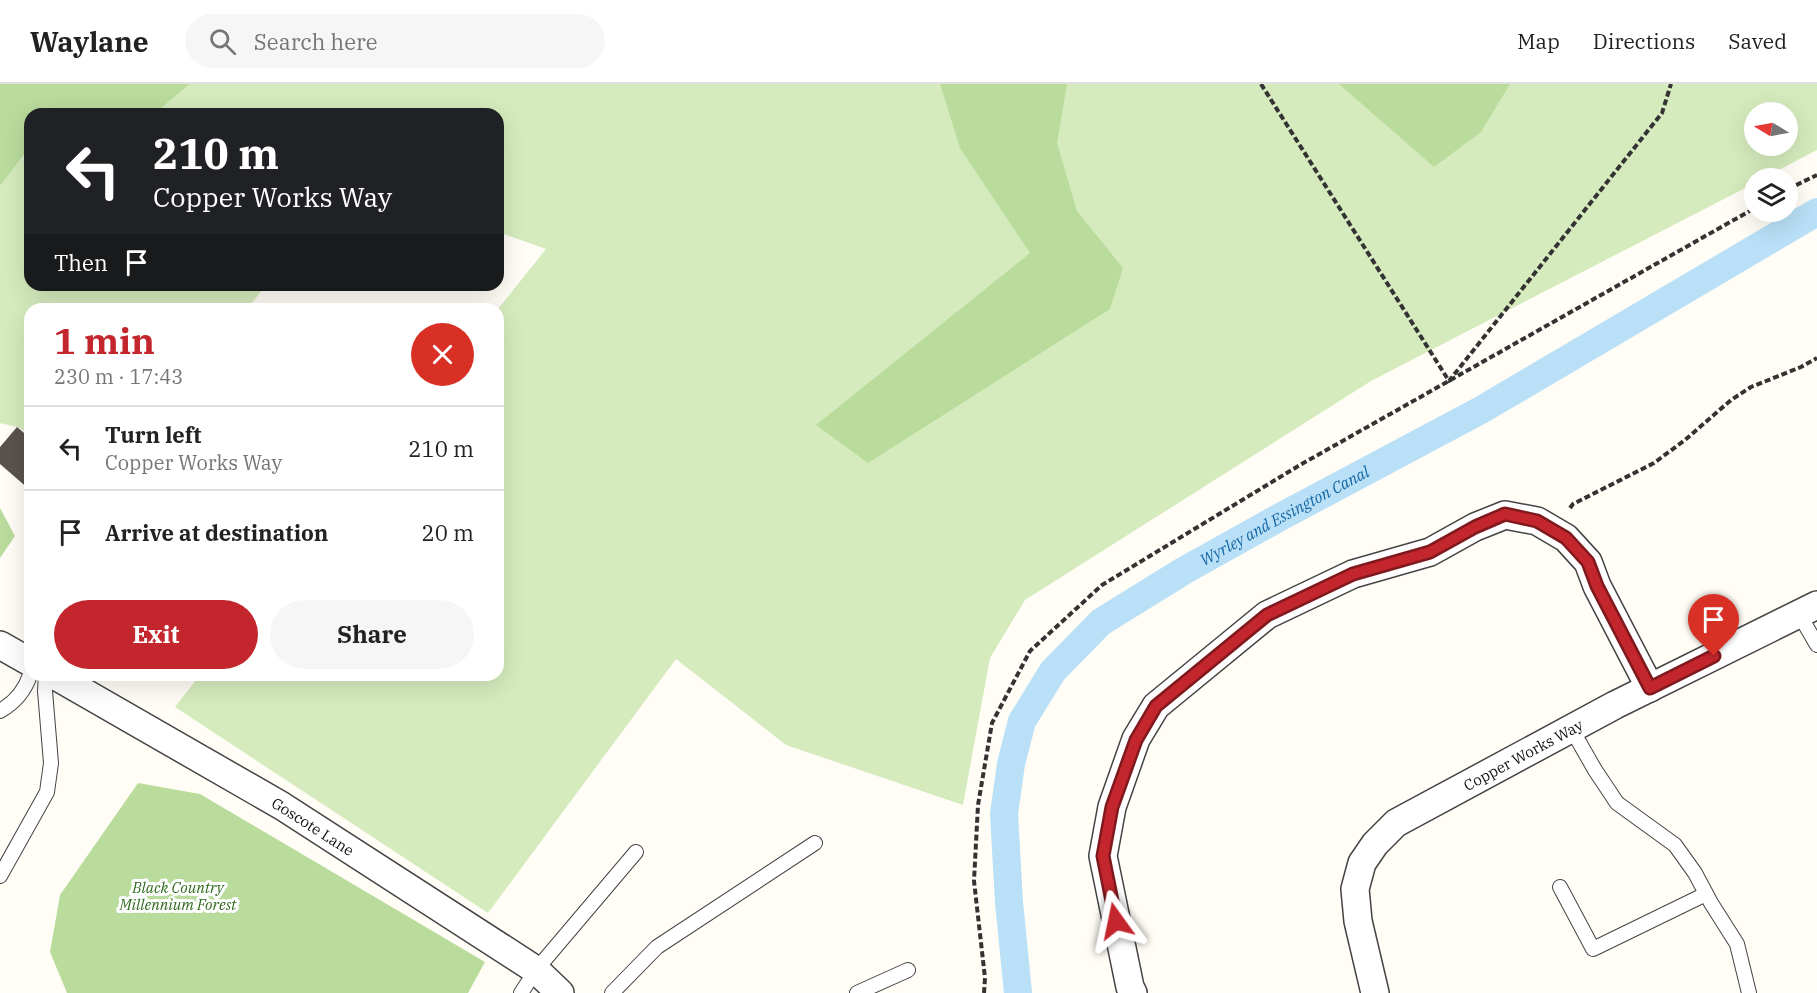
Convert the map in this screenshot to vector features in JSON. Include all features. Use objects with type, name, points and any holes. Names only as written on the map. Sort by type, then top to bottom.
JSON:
[{"type":"street","points":[[1132,993],[1103,856],[1112,807],[1136,740],[1156,706],[1267,615],[1353,574],[1430,552],[1475,527],[1505,514],[1537,521],[1566,538],[1588,562],[1597,586],[1650,688]]},
{"type":"street","name":"Copper Works Way","points":[[1375,993],[1358,921],[1354,889],[1362,863],[1375,844],[1396,823],[1571,728],[1808,610]]},
{"type":"street","points":[[0,645],[24,659]]},
{"type":"street","name":"Goscote Lane","points":[[69,681],[282,806],[536,970],[560,993]]},
{"type":"lane","points":[[1808,610],[1817,645]]},
{"type":"lane","points":[[0,711],[9,706],[27,686],[28,681]]},
{"type":"lane","points":[[0,876],[47,792],[51,763],[45,691],[57,681]]},
{"type":"lane","points":[[1571,728],[1617,803],[1675,844],[1695,873],[1737,944],[1749,993]]},
{"type":"lane","points":[[612,993],[657,947],[815,843]]},
{"type":"lane","points":[[520,993],[536,970],[636,852]]},
{"type":"lane","points":[[1560,887],[1593,949],[1706,894]]},
{"type":"lane","points":[[856,993],[908,970]]},
{"type":"path","points":[[1261,84],[1449,381]]},
{"type":"path","points":[[1449,381],[1662,113],[1671,84]]},
{"type":"path","points":[[1798,184],[1817,175]]},
{"type":"path","points":[[984,993],[985,978],[974,882],[978,805],[992,723],[1030,651],[1102,585],[1300,465],[1744,214]]},
{"type":"path","points":[[1554,531],[1573,504],[1654,463],[1685,440],[1731,400],[1751,387],[1801,368],[1817,358]]},
{"type":"green space","points":[[0,84],[190,84],[161,108],[24,108],[24,155],[0,186]]},
{"type":"green space","points":[[190,84],[1817,84],[1817,150],[1782,168],[1744,168],[1744,189],[1371,381],[1025,600],[990,658],[963,805],[786,745],[676,659],[488,913],[175,707],[195,681],[504,681],[503,303],[546,249],[504,234],[504,108],[161,108]]},
{"type":"green space","points":[[940,84],[1067,84],[1057,143],[1077,211],[1123,268],[1110,309],[868,463],[816,425],[1030,253],[960,148]]},
{"type":"green space","points":[[1339,84],[1510,84],[1481,132],[1434,167]]},
{"type":"green space","points":[[24,155],[24,291],[261,291],[252,303],[24,303],[24,431],[0,423],[0,186]]},
{"type":"green space","points":[[0,508],[15,536],[0,558]]},
{"type":"green space","name":"Black Country Millennium Forest","points":[[138,783],[200,794],[485,962],[468,993],[67,993],[50,952],[60,895]]},
{"type":"building","points":[[17,427],[24,433],[24,485],[0,464],[0,447]]},
{"type":"waterway","name":"Wyrley and Essington Canal","points":[[1018,993],[1009,902],[1004,814],[1011,764],[1022,721],[1053,671],[1101,622],[1185,570],[1481,410],[1817,212]]},
{"type":"route","points":[[1116,921],[1103,856],[1112,807],[1136,740],[1156,706],[1267,615],[1353,574],[1430,552],[1475,527],[1505,514],[1537,521],[1566,538],[1588,562],[1597,586],[1650,688],[1714,656]]}]
